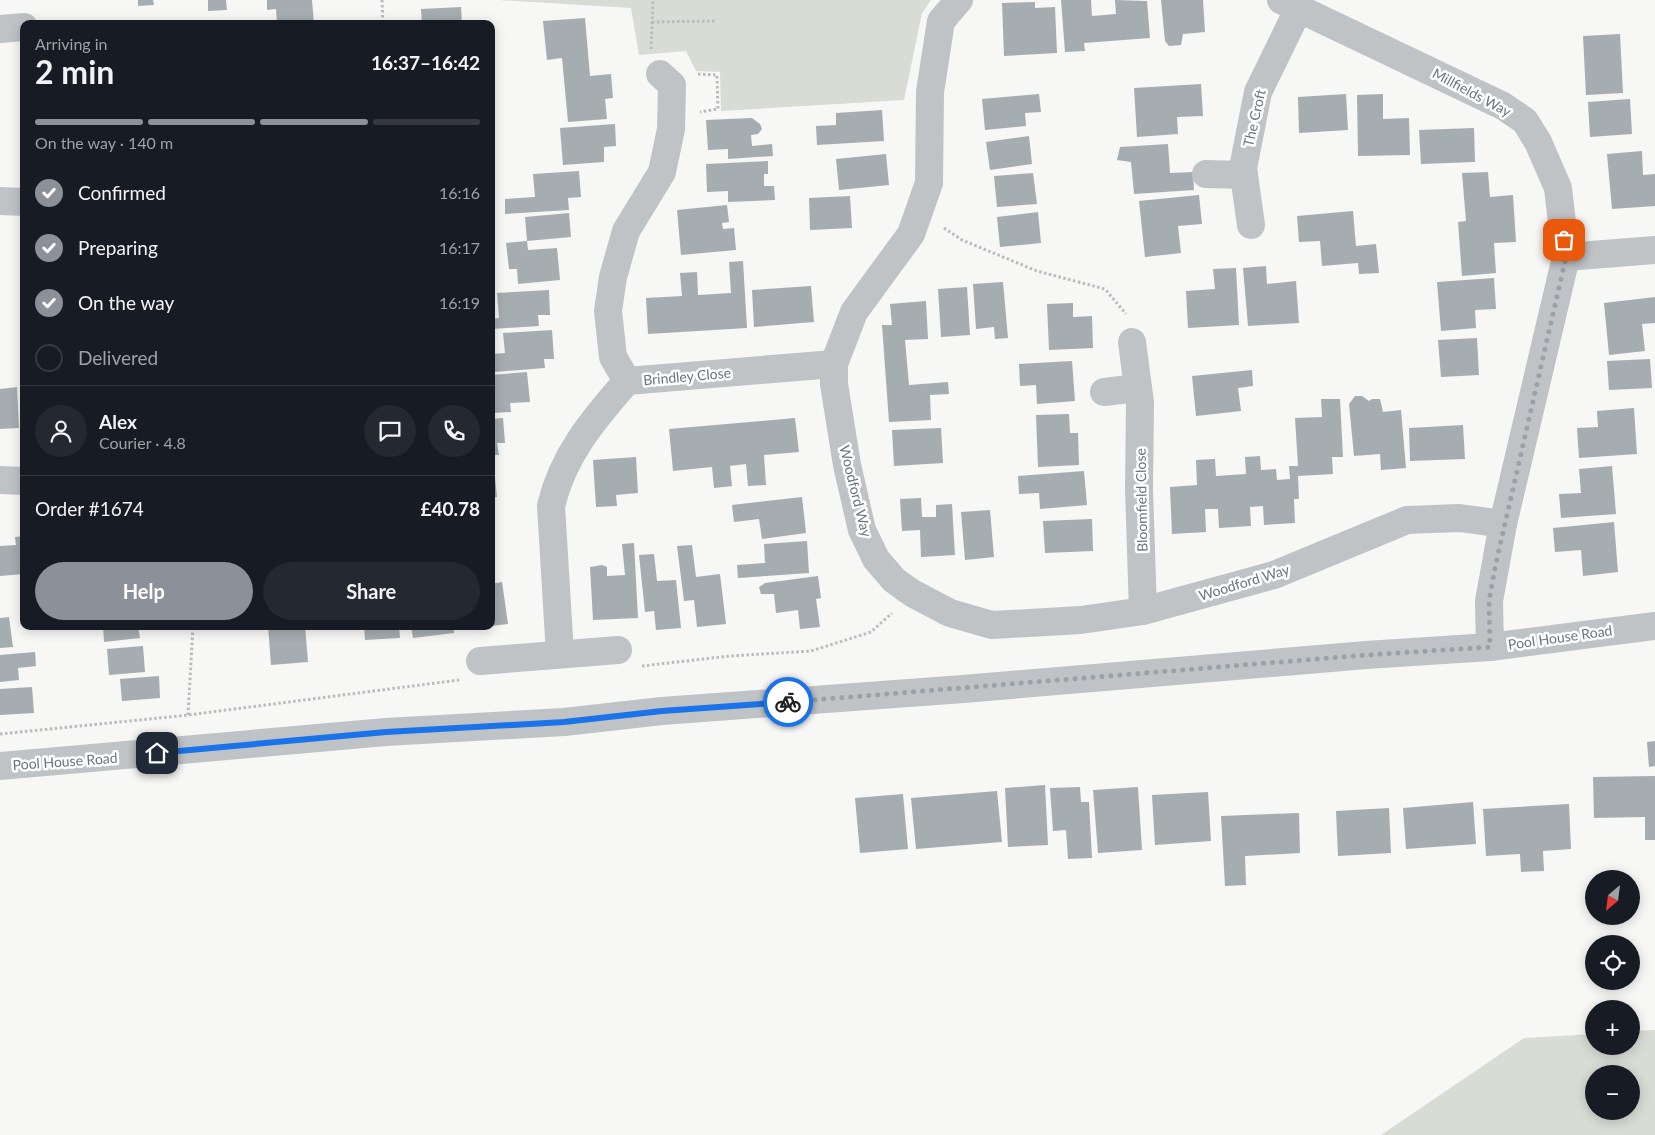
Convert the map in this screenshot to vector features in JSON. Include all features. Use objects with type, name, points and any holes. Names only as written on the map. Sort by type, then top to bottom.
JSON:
[{"type":"street","name":"Woodford Way","points":[[959,0],[941,21],[930,92],[929,183],[911,234],[854,312],[834,364],[834,384],[847,465],[862,530],[876,559],[894,580],[912,594],[950,613],[992,625],[1081,620],[1143,611],[1274,575],[1408,520],[1460,518],[1503,524]]},
{"type":"street","name":"The Croft","points":[[1251,225],[1243,168],[1258,92],[1290,4]]},
{"type":"street","name":"Millfields Way","points":[[1290,4],[1504,106],[1525,122],[1538,142],[1558,188],[1566,257],[1503,524],[1489,601],[1490,647]]},
{"type":"street","points":[[0,29],[20,27]]},
{"type":"street","points":[[627,381],[614,357],[608,311],[613,277],[626,232],[662,172],[671,129],[672,85],[660,74]]},
{"type":"street","points":[[1206,174],[1244,174]]},
{"type":"street","points":[[0,201],[20,202]]},
{"type":"street","points":[[1566,257],[1655,250]]},
{"type":"street","name":"Bloomfield Close","points":[[1132,342],[1138,388],[1143,611]]},
{"type":"street","name":"Brindley Close","points":[[560,654],[551,506],[556,483],[578,440],[627,381],[834,364]]},
{"type":"street","points":[[1104,392],[1138,388]]},
{"type":"street","points":[[0,480],[20,481]]},
{"type":"street","name":"Pool House Road","points":[[0,766],[386,732],[564,722],[662,711],[963,689],[1366,655],[1490,647],[1655,626]]},
{"type":"street","points":[[473,670],[560,654],[628,658]]},
{"type":"path","points":[[382,0],[383,20]]},
{"type":"path","points":[[653,0],[651,58],[660,74]]},
{"type":"path","points":[[652,22],[716,21]]},
{"type":"path","points":[[919,209],[962,240],[1037,271],[1105,289],[1125,312],[1132,342]]},
{"type":"path","points":[[628,658],[730,656],[811,651],[871,632],[912,594]]},
{"type":"path","points":[[188,715],[193,630]]},
{"type":"path","points":[[0,734],[188,715],[473,670]]},
{"type":"shaded area","points":[[499,0],[931,0],[922,13],[904,100],[721,111],[720,72],[696,71],[686,51],[639,55],[631,8]]},
{"type":"shaded area","points":[[1655,1030],[1655,1135],[1381,1135],[1524,1038],[1585,1035],[1585,1055],[1640,1055],[1640,1031]]},
{"type":"building","points":[[138,0],[153,0],[154,5],[138,6]]},
{"type":"building","points":[[208,0],[226,0],[227,10],[208,11]]},
{"type":"building","points":[[267,0],[312,0],[314,20],[277,20],[276,9],[267,10]]},
{"type":"building","points":[[1061,0],[1091,0],[1092,16],[1116,14],[1115,0],[1147,1],[1150,38],[1084,43],[1085,51],[1065,52]]},
{"type":"building","points":[[1161,0],[1203,0],[1205,32],[1183,34],[1181,45],[1169,46],[1165,41]]},
{"type":"building","points":[[1035,2],[1035,8],[1055,7],[1057,53],[1004,56],[1002,3]]},
{"type":"building","points":[[461,7],[462,20],[422,20],[421,9]]},
{"type":"building","points":[[585,18],[590,76],[611,74],[613,98],[605,99],[607,119],[568,122],[562,58],[547,60],[543,21]]},
{"type":"building","points":[[1620,34],[1623,93],[1586,95],[1583,36]]},
{"type":"building","points":[[1201,84],[1203,116],[1177,117],[1178,134],[1137,137],[1134,88]]},
{"type":"building","points":[[1039,94],[1041,112],[1025,113],[1026,126],[985,130],[982,99]]},
{"type":"building","points":[[1346,94],[1348,130],[1299,133],[1298,97]]},
{"type":"building","points":[[1383,94],[1383,119],[1409,118],[1410,155],[1358,156],[1357,95]]},
{"type":"building","points":[[1630,99],[1632,134],[1590,137],[1588,102]]},
{"type":"building","points":[[882,110],[884,141],[817,145],[816,126],[836,125],[836,113]]},
{"type":"building","points":[[752,118],[760,124],[762,129],[758,134],[751,135],[752,146],[772,144],[773,156],[728,159],[728,149],[708,150],[706,120]]},
{"type":"building","points":[[615,124],[616,146],[604,147],[604,162],[563,165],[560,128]]},
{"type":"building","points":[[1474,128],[1475,162],[1421,164],[1419,130]]},
{"type":"building","points":[[1029,136],[1032,164],[990,170],[986,142]]},
{"type":"building","points":[[1168,144],[1170,173],[1193,172],[1194,190],[1134,194],[1131,162],[1117,160],[1120,147]]},
{"type":"building","points":[[1642,151],[1643,175],[1655,174],[1655,206],[1612,209],[1607,154]]},
{"type":"building","points":[[886,154],[889,185],[839,190],[836,159]]},
{"type":"building","points":[[768,161],[768,174],[764,174],[764,186],[774,186],[775,200],[728,202],[728,191],[707,192],[706,164]]},
{"type":"building","points":[[579,171],[581,197],[568,198],[569,210],[505,214],[505,199],[535,197],[533,174]]},
{"type":"building","points":[[1488,172],[1490,197],[1513,195],[1516,242],[1494,243],[1496,273],[1462,276],[1458,222],[1466,221],[1462,173]]},
{"type":"building","points":[[1033,173],[1037,204],[997,207],[994,176]]},
{"type":"building","points":[[1199,195],[1202,224],[1178,226],[1181,253],[1145,257],[1139,201]]},
{"type":"building","points":[[850,196],[852,228],[810,230],[809,198]]},
{"type":"building","points":[[727,205],[729,222],[722,223],[723,229],[734,228],[736,250],[681,255],[677,210]]},
{"type":"building","points":[[1353,211],[1356,246],[1376,244],[1379,273],[1359,274],[1358,263],[1322,266],[1320,241],[1299,242],[1297,216]]},
{"type":"building","points":[[1038,212],[1041,243],[1000,247],[997,217]]},
{"type":"building","points":[[569,213],[571,237],[527,241],[525,217]]},
{"type":"building","points":[[527,241],[528,250],[557,248],[560,280],[518,284],[517,269],[509,269],[506,243]]},
{"type":"building","points":[[743,261],[747,328],[648,334],[646,298],[682,296],[680,273],[697,272],[698,295],[731,293],[729,262]]},
{"type":"building","points":[[1266,266],[1267,284],[1296,281],[1299,323],[1248,326],[1243,268]]},
{"type":"building","points":[[1236,268],[1239,325],[1188,328],[1186,291],[1215,289],[1213,269]]},
{"type":"building","points":[[1494,278],[1496,309],[1475,310],[1476,328],[1441,331],[1437,282]]},
{"type":"building","points":[[1003,282],[1008,338],[995,339],[994,327],[976,329],[973,284]]},
{"type":"building","points":[[811,286],[814,322],[754,327],[752,290]]},
{"type":"building","points":[[967,287],[970,335],[941,337],[938,289]]},
{"type":"building","points":[[549,290],[550,315],[538,315],[539,326],[495,329],[495,318],[499,318],[497,293]]},
{"type":"building","points":[[1655,297],[1655,323],[1642,324],[1645,351],[1609,355],[1604,303]]},
{"type":"building","points":[[926,301],[928,339],[905,340],[909,385],[948,382],[949,394],[930,395],[931,420],[889,422],[882,325],[892,325],[890,304]]},
{"type":"building","points":[[1073,303],[1073,317],[1092,316],[1093,348],[1049,350],[1047,304]]},
{"type":"building","points":[[552,330],[554,359],[544,359],[545,368],[495,372],[495,354],[505,353],[503,333]]},
{"type":"building","points":[[1477,338],[1479,375],[1441,377],[1438,340]]},
{"type":"building","points":[[1650,359],[1652,388],[1609,390],[1607,361]]},
{"type":"building","points":[[1072,361],[1075,401],[1037,404],[1036,385],[1020,386],[1019,364]]},
{"type":"building","points":[[1252,370],[1253,386],[1238,388],[1241,411],[1196,416],[1192,376]]},
{"type":"building","points":[[527,372],[530,402],[510,403],[511,412],[495,413],[495,375]]},
{"type":"building","points":[[17,387],[19,428],[0,429],[0,389]]},
{"type":"building","points":[[1355,396],[1362,396],[1369,401],[1380,399],[1383,412],[1401,410],[1406,468],[1381,470],[1380,454],[1354,456],[1349,404]]},
{"type":"building","points":[[1321,399],[1340,399],[1343,457],[1332,457],[1333,474],[1298,476],[1299,499],[1294,499],[1295,523],[1264,525],[1263,506],[1250,507],[1251,526],[1219,528],[1218,509],[1205,509],[1206,532],[1172,534],[1170,487],[1197,485],[1196,460],[1215,459],[1216,476],[1246,474],[1245,457],[1260,456],[1261,470],[1276,469],[1277,480],[1290,479],[1289,466],[1298,466],[1295,418],[1322,417]]},
{"type":"building","points":[[1634,408],[1637,454],[1579,458],[1577,428],[1598,427],[1597,411]]},
{"type":"building","points":[[1069,414],[1070,433],[1078,433],[1079,465],[1038,467],[1036,415]]},
{"type":"building","points":[[503,418],[505,443],[497,443],[499,455],[495,455],[495,419]]},
{"type":"building","points":[[795,418],[799,452],[764,455],[766,485],[748,486],[746,464],[730,466],[732,486],[714,488],[712,467],[673,471],[669,429]]},
{"type":"building","points":[[1463,425],[1465,459],[1410,461],[1409,428]]},
{"type":"building","points":[[941,428],[943,463],[894,466],[892,430]]},
{"type":"building","points":[[636,457],[638,493],[616,495],[617,506],[596,507],[593,460]]},
{"type":"building","points":[[1612,466],[1616,514],[1561,518],[1559,494],[1581,493],[1579,469]]},
{"type":"building","points":[[1084,471],[1087,505],[1040,509],[1039,493],[1019,494],[1018,476]]},
{"type":"building","points":[[495,478],[497,497],[495,497]]},
{"type":"building","points":[[802,497],[806,533],[762,539],[759,519],[734,522],[732,505]]},
{"type":"building","points":[[921,498],[922,517],[936,517],[936,505],[952,504],[955,555],[921,557],[920,530],[902,531],[900,499]]},
{"type":"building","points":[[990,510],[994,557],[965,560],[961,512]]},
{"type":"building","points":[[1092,519],[1093,551],[1045,553],[1043,521]]},
{"type":"building","points":[[1614,522],[1618,572],[1583,576],[1581,550],[1555,552],[1553,528]]},
{"type":"building","points":[[20,536],[20,574],[0,576],[0,546],[16,545],[15,537]]},
{"type":"building","points":[[807,541],[809,573],[738,578],[737,565],[765,563],[764,544]]},
{"type":"building","points":[[634,543],[638,618],[593,620],[590,567],[602,565],[607,567],[607,576],[625,575],[622,544]]},
{"type":"building","points":[[692,545],[696,577],[720,574],[726,624],[697,627],[694,600],[684,601],[677,546]]},
{"type":"building","points":[[654,554],[657,581],[676,580],[681,628],[656,630],[654,611],[645,612],[639,555]]},
{"type":"building","points":[[818,576],[821,598],[816,599],[820,627],[800,629],[798,610],[776,613],[774,594],[761,594],[759,587],[765,583]]},
{"type":"building","points":[[502,582],[508,624],[495,626],[495,583]]},
{"type":"building","points":[[9,617],[13,647],[0,648],[0,618]]},
{"type":"building","points":[[103,630],[139,630],[140,638],[104,642]]},
{"type":"building","points":[[268,630],[305,630],[308,662],[271,665]]},
{"type":"building","points":[[364,630],[399,630],[400,638],[365,640]]},
{"type":"building","points":[[412,630],[454,630],[454,633],[413,638]]},
{"type":"building","points":[[143,646],[145,672],[109,675],[107,649]]},
{"type":"building","points":[[35,652],[36,666],[18,668],[19,680],[0,682],[0,655]]},
{"type":"building","points":[[159,676],[160,698],[122,701],[120,679]]},
{"type":"building","points":[[32,687],[34,713],[0,715],[0,689]]},
{"type":"building","points":[[1655,741],[1655,766],[1649,767],[1647,742]]},
{"type":"building","points":[[1655,776],[1655,840],[1645,840],[1645,817],[1594,818],[1593,777]]},
{"type":"building","points":[[1045,785],[1048,845],[1008,847],[1005,788]]},
{"type":"building","points":[[1080,787],[1081,802],[1089,802],[1092,858],[1068,859],[1066,830],[1053,831],[1050,788]]},
{"type":"building","points":[[1138,787],[1142,850],[1098,853],[1093,790]]},
{"type":"building","points":[[997,791],[1002,842],[916,849],[911,798]]},
{"type":"building","points":[[1208,792],[1211,841],[1155,845],[1152,795]]},
{"type":"building","points":[[903,794],[908,849],[860,853],[855,798]]},
{"type":"building","points":[[1473,802],[1476,844],[1406,849],[1403,808]]},
{"type":"building","points":[[1569,804],[1571,849],[1543,851],[1544,871],[1521,872],[1520,854],[1486,856],[1483,809]]},
{"type":"building","points":[[1389,808],[1391,853],[1338,856],[1336,811]]},
{"type":"building","points":[[1299,813],[1300,853],[1245,856],[1246,885],[1225,886],[1221,816]]},
{"type":"way so far","points":[[788,702],[1366,655],[1490,647],[1489,601],[1503,524],[1566,257],[1564,240]]},
{"type":"route","points":[[157,753],[386,732],[564,722],[662,711],[788,702]]}]
